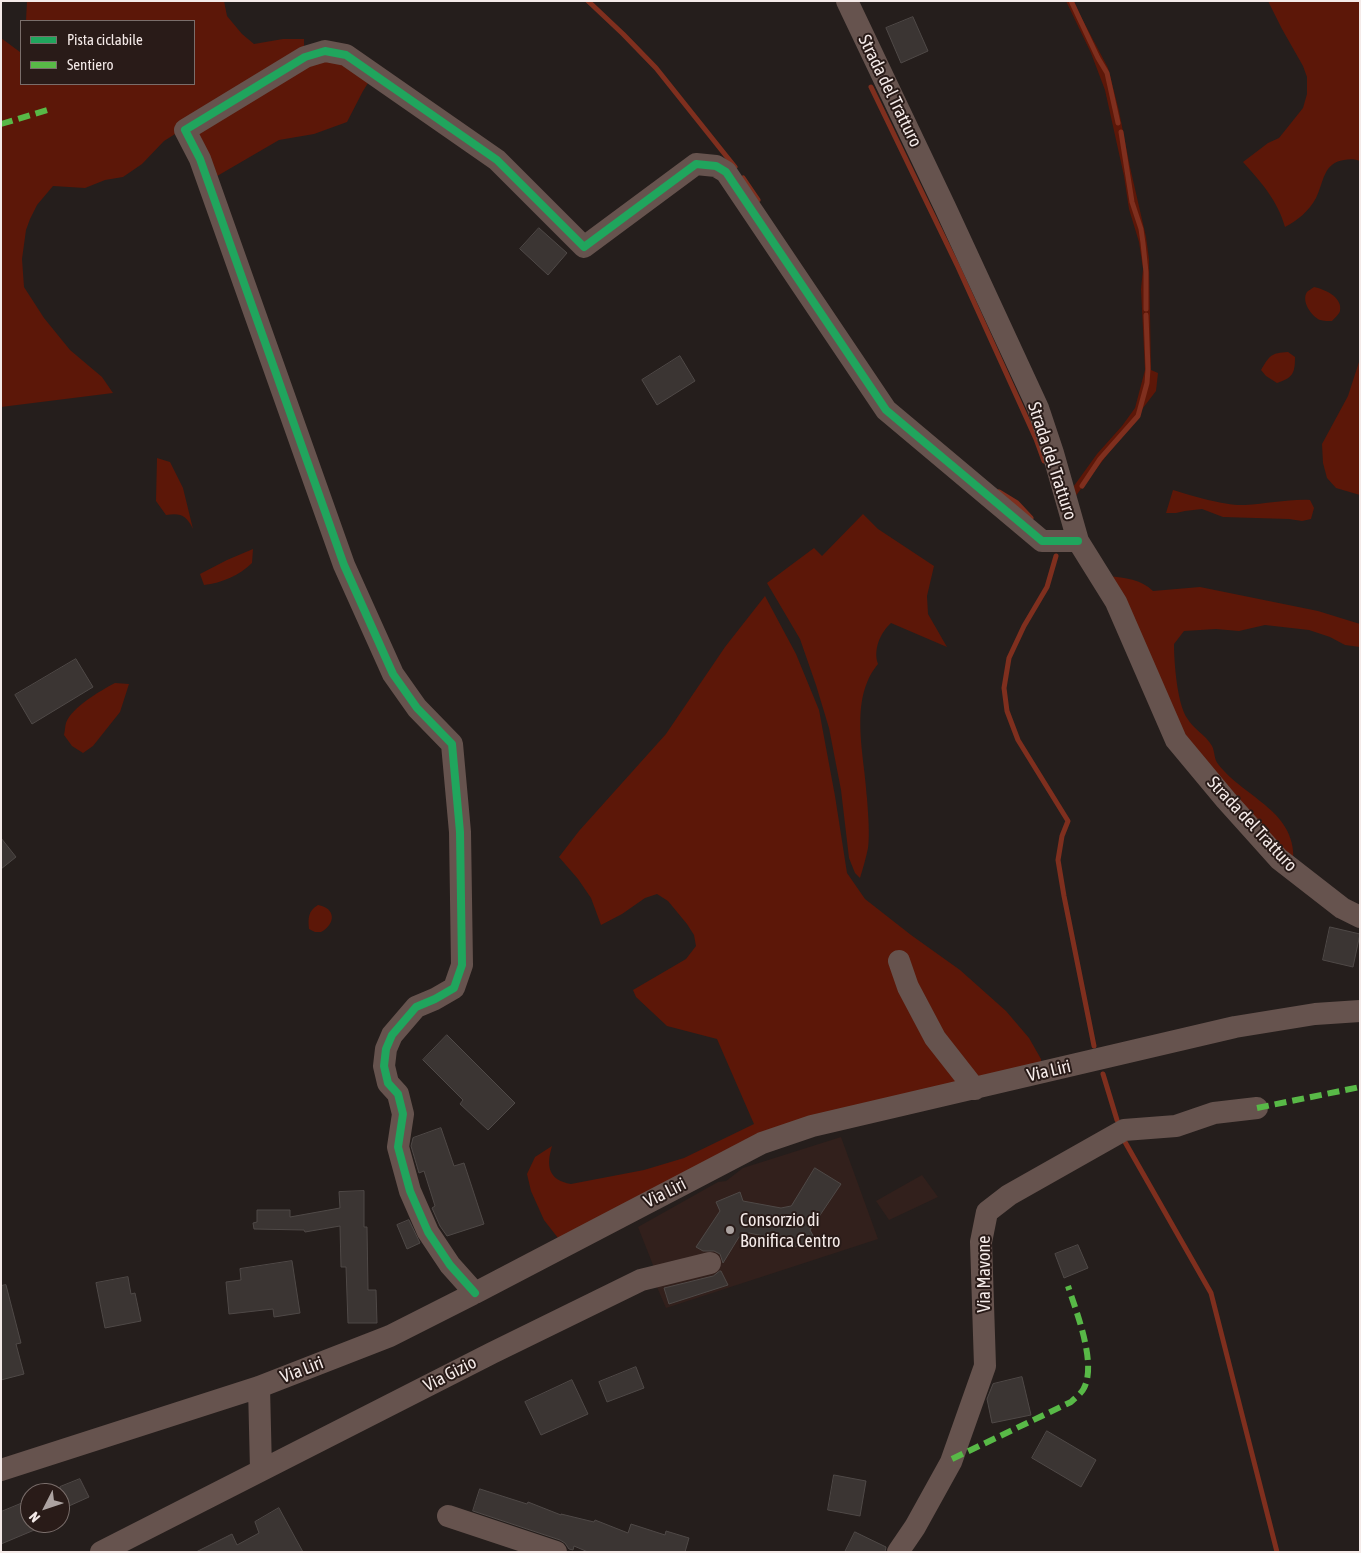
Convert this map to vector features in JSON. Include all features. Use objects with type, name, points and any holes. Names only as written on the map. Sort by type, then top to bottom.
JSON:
[{"type":"street","name":"Strada del Tratturo","points":[[847,1],[1038,408],[1078,541],[1116,602],[1176,740],[1280,859],[1342,908],[1360,917]]},
{"type":"street","points":[[475,1293],[450,1265],[428,1232],[410,1191],[398,1147],[403,1114],[398,1094],[388,1083],[384,1066],[386,1049],[392,1035],[416,1007],[454,988],[462,964],[460,832],[452,744],[417,708],[393,674],[344,565],[200,159],[185,130],[305,57],[325,50],[346,55],[497,160],[584,247],[696,164],[716,166],[726,172],[886,410],[1042,542],[1078,541]]},
{"type":"street","points":[[899,961],[908,987],[934,1038],[975,1089]]},
{"type":"street","name":"Via Liri","points":[[1,1470],[259,1387],[390,1336],[762,1143],[812,1126],[1235,1027],[1316,1014],[1360,1011]]},
{"type":"street","name":"Via Mavone","points":[[898,1552],[915,1527],[951,1462],[985,1366],[981,1242],[987,1212],[1009,1194],[1124,1130],[1176,1126],[1214,1113],[1257,1108]]},
{"type":"street","name":"Via Gizio","points":[[101,1552],[492,1353],[641,1280],[710,1263]]},
{"type":"street","points":[[259,1387],[261,1470]]},
{"type":"street","points":[[448,1516],[556,1552]]},
{"type":"shaded area","points":[[27,1],[224,1],[227,16],[242,34],[254,44],[283,39],[304,39],[304,56],[320,50],[373,75],[347,122],[314,134],[279,140],[212,179],[183,129],[164,141],[142,164],[123,177],[105,180],[85,188],[53,186],[37,205],[26,230],[22,259],[24,287],[44,318],[70,350],[102,377],[113,393],[1,407],[1,38],[20,52],[20,85],[195,85],[195,20],[26,20]]},
{"type":"shaded area","points":[[1066,1],[1074,1],[1108,68],[1119,111],[1146,237],[1149,259],[1151,370],[1158,373],[1156,391],[1071,502],[1071,490],[1097,454],[1135,408],[1145,370],[1141,289],[1143,269],[1139,242],[1129,209],[1124,176],[1105,90],[1091,53]]},
{"type":"shaded area","points":[[1268,1],[1360,1],[1360,161],[1346,160],[1332,165],[1325,174],[1316,198],[1310,207],[1298,219],[1285,227],[1273,200],[1243,162],[1268,143],[1279,138],[1303,108],[1307,94],[1307,77],[1303,66]]},
{"type":"shaded area","points":[[1314,287],[1332,294],[1339,302],[1340,311],[1332,321],[1320,320],[1308,308],[1305,296]]},
{"type":"shaded area","points":[[1288,352],[1295,357],[1294,371],[1290,377],[1277,383],[1266,376],[1261,370],[1272,356]]},
{"type":"shaded area","points":[[1360,359],[1360,495],[1336,488],[1327,478],[1323,463],[1322,444],[1348,396]]},
{"type":"shaded area","points":[[157,458],[170,462],[183,488],[193,529],[182,516],[176,514],[166,515],[156,501]]},
{"type":"shaded area","points":[[1173,490],[1209,500],[1237,505],[1310,500],[1314,508],[1311,519],[1302,521],[1223,517],[1202,509],[1166,513]]},
{"type":"shaded area","points":[[863,514],[878,529],[934,566],[927,596],[928,614],[947,647],[891,623],[878,642],[876,653],[878,664],[869,678],[863,694],[861,711],[869,836],[868,848],[860,878],[855,873],[849,858],[841,790],[829,728],[816,685],[800,639],[767,583],[814,548],[822,556]]},
{"type":"shaded area","points":[[253,549],[252,563],[242,571],[224,580],[204,585],[200,574]]},
{"type":"shaded area","points":[[1109,576],[1127,578],[1143,584],[1153,591],[1200,587],[1318,611],[1360,624],[1360,647],[1345,645],[1330,637],[1309,630],[1265,625],[1239,631],[1216,629],[1184,631],[1174,644],[1178,693],[1187,718],[1212,746],[1218,764],[1229,776],[1268,807],[1288,831],[1293,847],[1293,865],[1198,764]]},
{"type":"shaded area","points":[[765,596],[796,654],[819,710],[847,873],[865,899],[960,970],[1006,1011],[1029,1038],[1041,1059],[1042,1070],[763,1135],[558,1238],[544,1220],[531,1191],[527,1174],[535,1157],[552,1146],[549,1166],[553,1175],[563,1182],[571,1184],[644,1170],[684,1158],[754,1124],[717,1039],[667,1026],[636,997],[633,990],[686,959],[696,946],[694,935],[687,924],[668,901],[657,894],[645,898],[622,914],[601,925],[591,898],[559,857],[579,831],[666,734],[725,647]]},
{"type":"shaded area","points":[[115,683],[129,684],[120,712],[93,746],[83,753],[72,746],[64,735],[66,723],[80,705]]},
{"type":"shaded area","points":[[318,905],[328,909],[332,917],[326,929],[321,932],[315,932],[309,929],[309,918],[310,912]]},
{"type":"shaded area","points":[[841,1137],[878,1239],[666,1308],[657,1287],[655,1270],[638,1227],[718,1182],[726,1181],[743,1168]]},
{"type":"shaded area","points":[[922,1175],[938,1197],[889,1220],[876,1201]]},
{"type":"building","points":[[913,17],[928,51],[901,63],[886,28]]},
{"type":"building","points":[[539,228],[567,253],[548,275],[520,249]]},
{"type":"building","points":[[680,356],[695,381],[657,405],[642,380]]},
{"type":"building","points":[[76,659],[93,687],[32,724],[15,695]]},
{"type":"building","points":[[1,838],[16,857],[1,869]]},
{"type":"building","points":[[1330,927],[1360,934],[1353,967],[1323,960]]},
{"type":"building","points":[[447,1035],[515,1103],[488,1130],[460,1104],[463,1100],[423,1060]]},
{"type":"building","points":[[441,1128],[454,1166],[464,1163],[484,1224],[447,1236],[432,1208],[435,1206],[424,1171],[419,1173],[411,1146],[413,1138]]},
{"type":"building","points":[[815,1168],[841,1184],[810,1230],[815,1239],[792,1248],[788,1241],[749,1233],[739,1237],[723,1263],[720,1254],[714,1251],[703,1251],[696,1247],[720,1211],[716,1202],[740,1192],[743,1201],[781,1208],[791,1206]]},
{"type":"building","points":[[364,1191],[364,1227],[367,1227],[368,1290],[376,1290],[377,1323],[348,1323],[346,1267],[341,1267],[340,1226],[305,1232],[304,1230],[254,1229],[253,1223],[257,1222],[257,1210],[290,1210],[290,1217],[340,1208],[339,1192]]},
{"type":"building","points":[[409,1220],[420,1243],[407,1249],[397,1225]]},
{"type":"building","points":[[1078,1245],[1088,1268],[1064,1278],[1055,1254]]},
{"type":"building","points":[[292,1261],[300,1313],[274,1317],[273,1309],[229,1314],[226,1282],[241,1280],[240,1269]]},
{"type":"building","points":[[720,1271],[728,1285],[669,1304],[664,1288],[713,1276]]},
{"type":"building","points":[[128,1277],[131,1294],[135,1293],[141,1321],[105,1328],[96,1283]]},
{"type":"building","points":[[6,1285],[21,1343],[16,1344],[24,1374],[1,1380],[1,1286]]},
{"type":"building","points":[[636,1367],[644,1388],[607,1402],[599,1382]]},
{"type":"building","points":[[1022,1377],[1031,1415],[992,1423],[987,1399],[993,1384]]},
{"type":"building","points":[[572,1380],[588,1414],[541,1435],[525,1402]]},
{"type":"building","points":[[1047,1431],[1096,1460],[1081,1487],[1032,1458]]},
{"type":"building","points":[[834,1475],[866,1481],[860,1516],[828,1510]]},
{"type":"building","points":[[80,1479],[89,1497],[70,1506],[70,1483]]},
{"type":"building","points":[[480,1489],[527,1504],[528,1502],[561,1515],[594,1522],[595,1520],[628,1533],[631,1524],[665,1535],[666,1531],[689,1538],[685,1552],[588,1552],[574,1546],[573,1550],[569,1549],[560,1540],[473,1511]]},
{"type":"building","points":[[20,1504],[20,1533],[27,1533],[1,1544],[1,1512]]},
{"type":"building","points":[[279,1508],[303,1552],[196,1552],[232,1534],[237,1545],[259,1533],[255,1522]]},
{"type":"building","points":[[855,1532],[886,1547],[885,1552],[845,1552]]},
{"type":"waterway","points":[[588,1],[656,68],[735,167]]},
{"type":"waterway","points":[[1071,1],[1107,73],[1118,123]]},
{"type":"waterway","points":[[871,87],[958,267],[1036,439],[1044,461]]},
{"type":"waterway","points":[[1121,132],[1132,202],[1141,229],[1143,243],[1146,272],[1146,309]]},
{"type":"waterway","points":[[743,178],[758,200]]},
{"type":"waterway","points":[[1082,486],[1100,459],[1138,416],[1147,383],[1146,315]]},
{"type":"waterway","points":[[999,492],[1017,503],[1031,518]]},
{"type":"waterway","points":[[1056,556],[1047,587],[1024,626],[1009,658],[1004,688],[1007,711],[1018,740],[1068,821],[1062,836],[1058,860],[1094,1046]]},
{"type":"waterway","points":[[1103,1074],[1117,1120]]},
{"type":"waterway","points":[[1125,1142],[1211,1293],[1277,1552]]},
{"type":"marked path","points":[[1,124],[51,109]]},
{"type":"marked path","points":[[1257,1108],[1360,1087]]},
{"type":"marked path","points":[[952,1459],[1071,1402],[1083,1390],[1087,1377],[1087,1351],[1068,1286]]},
{"type":"cycle path","points":[[475,1293],[450,1265],[428,1232],[410,1191],[398,1147],[403,1114],[398,1094],[388,1083],[384,1066],[386,1049],[392,1035],[416,1007],[454,988],[462,965],[460,832],[452,744],[417,708],[393,674],[344,565],[200,159],[185,130],[305,57],[325,51],[346,55],[497,160],[584,247],[696,164],[716,166],[726,172],[886,410],[1042,541],[1078,541]]},
{"type":"place","name":"Consorzio di Bonifica Centro","points":[[730,1230]]}]
